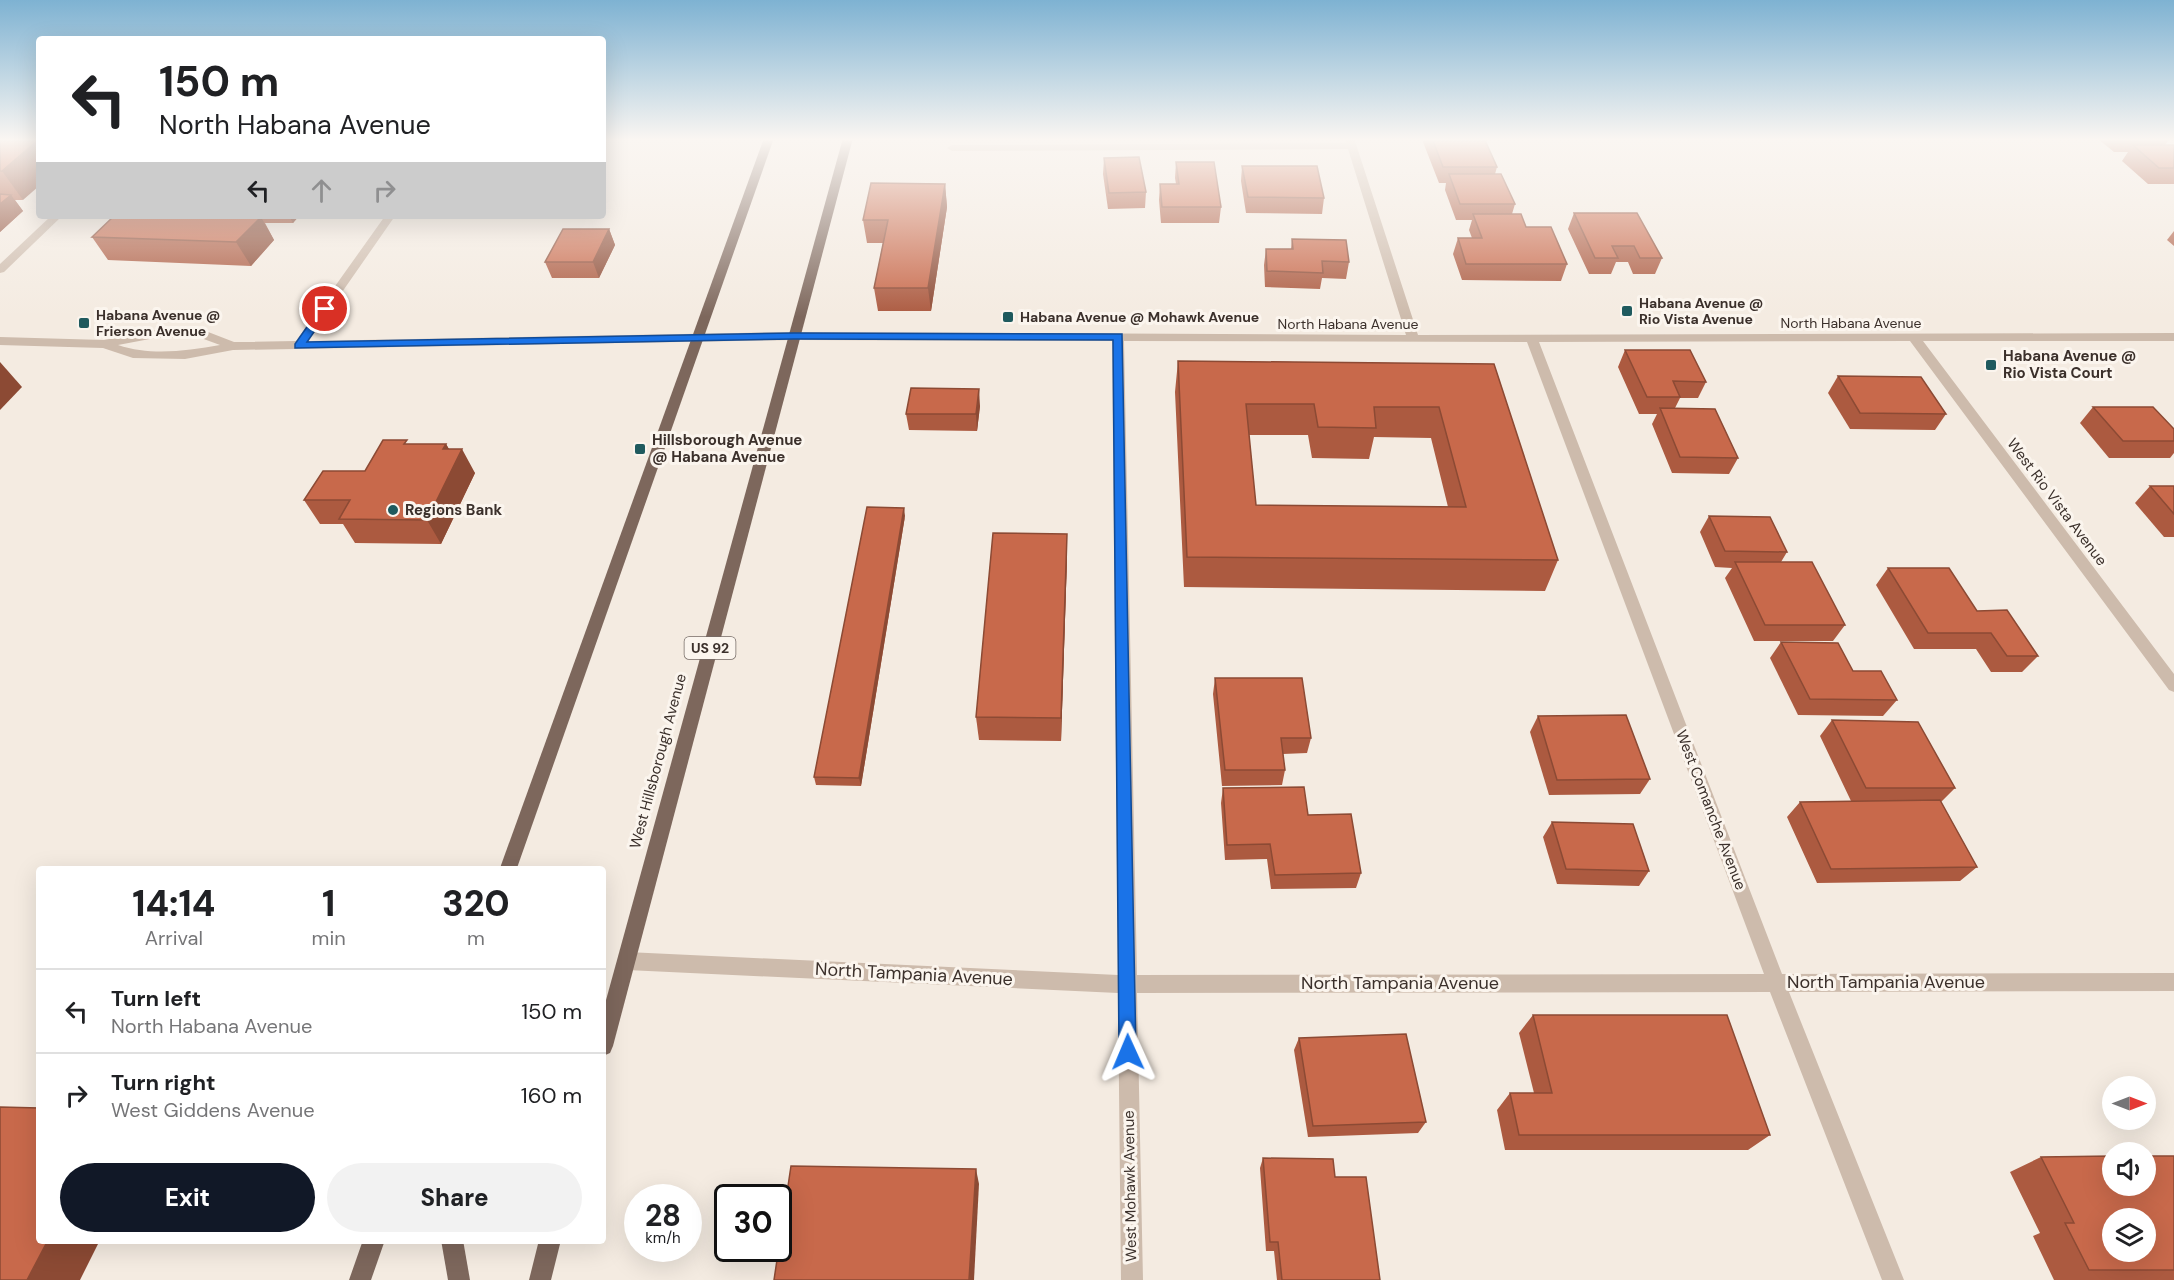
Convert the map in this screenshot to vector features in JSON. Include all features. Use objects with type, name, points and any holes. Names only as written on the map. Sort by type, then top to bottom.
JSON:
[{"type":"main road","points":[[509,866],[748,198]]},
{"type":"main road","name":"West Hillsborough Avenue","points":[[606,1035],[832,198]]},
{"type":"main road","points":[[360,1280],[373,1244]]},
{"type":"main road","points":[[453,1244],[459,1280]]},
{"type":"main road","points":[[540,1280],[549,1244]]},
{"type":"street","points":[[1368,198],[1413,339]]},
{"type":"street","points":[[0,270],[54,219]]},
{"type":"street","points":[[299,346],[388,219]]},
{"type":"street","name":"North Habana Avenue","points":[[0,341],[104,344],[155,334],[203,334],[233,346]]},
{"type":"street","name":"North Habana Avenue","points":[[104,344],[133,354],[185,355],[233,346],[794,336],[1413,339],[2174,337]]},
{"type":"street","name":"West Mohawk Avenue","points":[[1118,337],[1132,1280]]},
{"type":"street","name":"West Rio Vista Avenue","points":[[1914,338],[2174,686]]},
{"type":"street","name":"West Comanche Avenue","points":[[1532,339],[1776,982],[1893,1280]]},
{"type":"street","name":"North Tampania Avenue","points":[[627,961],[1126,984],[2174,982]]},
{"type":"building","points":[[0,198],[8,198],[0,204]]},
{"type":"building","points":[[868,198],[943,198],[928,288],[874,288],[888,220],[863,220]]},
{"type":"building","points":[[1161,198],[1220,198],[1221,207],[1162,207]]},
{"type":"building","points":[[1458,198],[1512,198],[1515,204],[1460,204]]},
{"type":"building","points":[[1574,213],[1637,213],[1662,258],[1640,258],[1634,246],[1612,246],[1618,258],[1595,258]]},
{"type":"building","points":[[1473,214],[1521,214],[1526,227],[1551,227],[1567,264],[1466,264],[1458,238],[1482,238]]},
{"type":"building","points":[[111,219],[259,219],[236,242],[92,237]]},
{"type":"building","points":[[563,229],[609,229],[593,262],[545,262]]},
{"type":"building","points":[[1292,239],[1346,240],[1349,262],[1322,261],[1323,273],[1267,271],[1266,249],[1293,249]]},
{"type":"building","points":[[1625,350],[1690,350],[1706,382],[1673,381],[1680,397],[1647,397]]},
{"type":"building","points":[[1178,361],[1494,364],[1558,560],[1187,557]],"holes":[[[1246,404],[1314,404],[1318,427],[1376,428],[1374,407],[1439,407],[1466,507],[1256,505]]]},
{"type":"building","points":[[1838,376],[1921,377],[1946,414],[1860,413]]},
{"type":"building","points":[[911,388],[979,389],[976,414],[906,414]]},
{"type":"building","points":[[2093,407],[2153,407],[2174,429],[2174,441],[2123,441]]},
{"type":"building","points":[[1660,408],[1715,409],[1738,458],[1680,457]]},
{"type":"building","points":[[383,440],[407,440],[404,444],[446,444],[443,449],[462,449],[427,520],[339,519],[350,500],[304,500],[323,471],[365,471]]},
{"type":"building","points":[[2150,486],[2174,486],[2174,514]]},
{"type":"building","points":[[867,507],[904,508],[859,778],[814,777]]},
{"type":"building","points":[[1709,516],[1770,517],[1787,552],[1725,551]]},
{"type":"building","points":[[993,533],[1067,534],[1061,718],[976,717]]},
{"type":"building","points":[[1735,562],[1812,562],[1845,625],[1765,625]]},
{"type":"building","points":[[1888,568],[1949,568],[1977,611],[2007,610],[2038,656],[2007,656],[1991,633],[1928,633]]},
{"type":"building","points":[[1781,642],[1838,643],[1853,671],[1881,671],[1897,700],[1810,699]]},
{"type":"building","points":[[1215,678],[1302,678],[1311,738],[1281,738],[1285,770],[1225,770]]},
{"type":"building","points":[[1626,715],[1650,779],[1557,780],[1538,716]]},
{"type":"building","points":[[1832,720],[1918,722],[1955,788],[1866,788]]},
{"type":"building","points":[[1304,787],[1308,815],[1351,814],[1361,873],[1275,875],[1270,844],[1227,845],[1223,788]]},
{"type":"building","points":[[1940,800],[1977,867],[1831,869],[1800,802]]},
{"type":"building","points":[[1552,822],[1633,824],[1649,871],[1566,869]]},
{"type":"building","points":[[1533,1015],[1727,1015],[1770,1135],[1519,1135],[1510,1093],[1552,1093]]},
{"type":"building","points":[[1406,1034],[1426,1122],[1313,1126],[1299,1038]]},
{"type":"building","points":[[0,1107],[36,1108],[36,1244],[46,1244],[27,1280],[0,1280]]},
{"type":"building","points":[[2102,1156],[2102,1196],[2156,1196],[2156,1156],[2174,1156],[2174,1270],[2089,1270],[2065,1223],[2074,1223],[2041,1157]]},
{"type":"building","points":[[1263,1158],[1333,1159],[1335,1177],[1366,1177],[1380,1280],[1282,1280],[1278,1242],[1270,1242]]},
{"type":"building","points":[[791,1166],[976,1169],[969,1280],[774,1280],[777,1262],[792,1262],[792,1184],[788,1184]]},
{"type":"place","name":"Habana Avenue @ Rio Vista Avenue","points":[[1627,311]]},
{"type":"place","name":"Habana Avenue @ Mohawk Avenue","points":[[1008,317]]},
{"type":"place","name":"Habana Avenue @ Frierson Avenue","points":[[84,323]]},
{"type":"place","name":"Habana Avenue @ Rio Vista Court","points":[[1991,365]]},
{"type":"place","name":"Hillsborough Avenue @ Habana Avenue","points":[[640,449]]},
{"type":"place","name":"Regions Bank","points":[[393,510]]},
{"type":"route","points":[[325,309],[299,346],[794,336],[1118,337],[1128,1052]]}]
